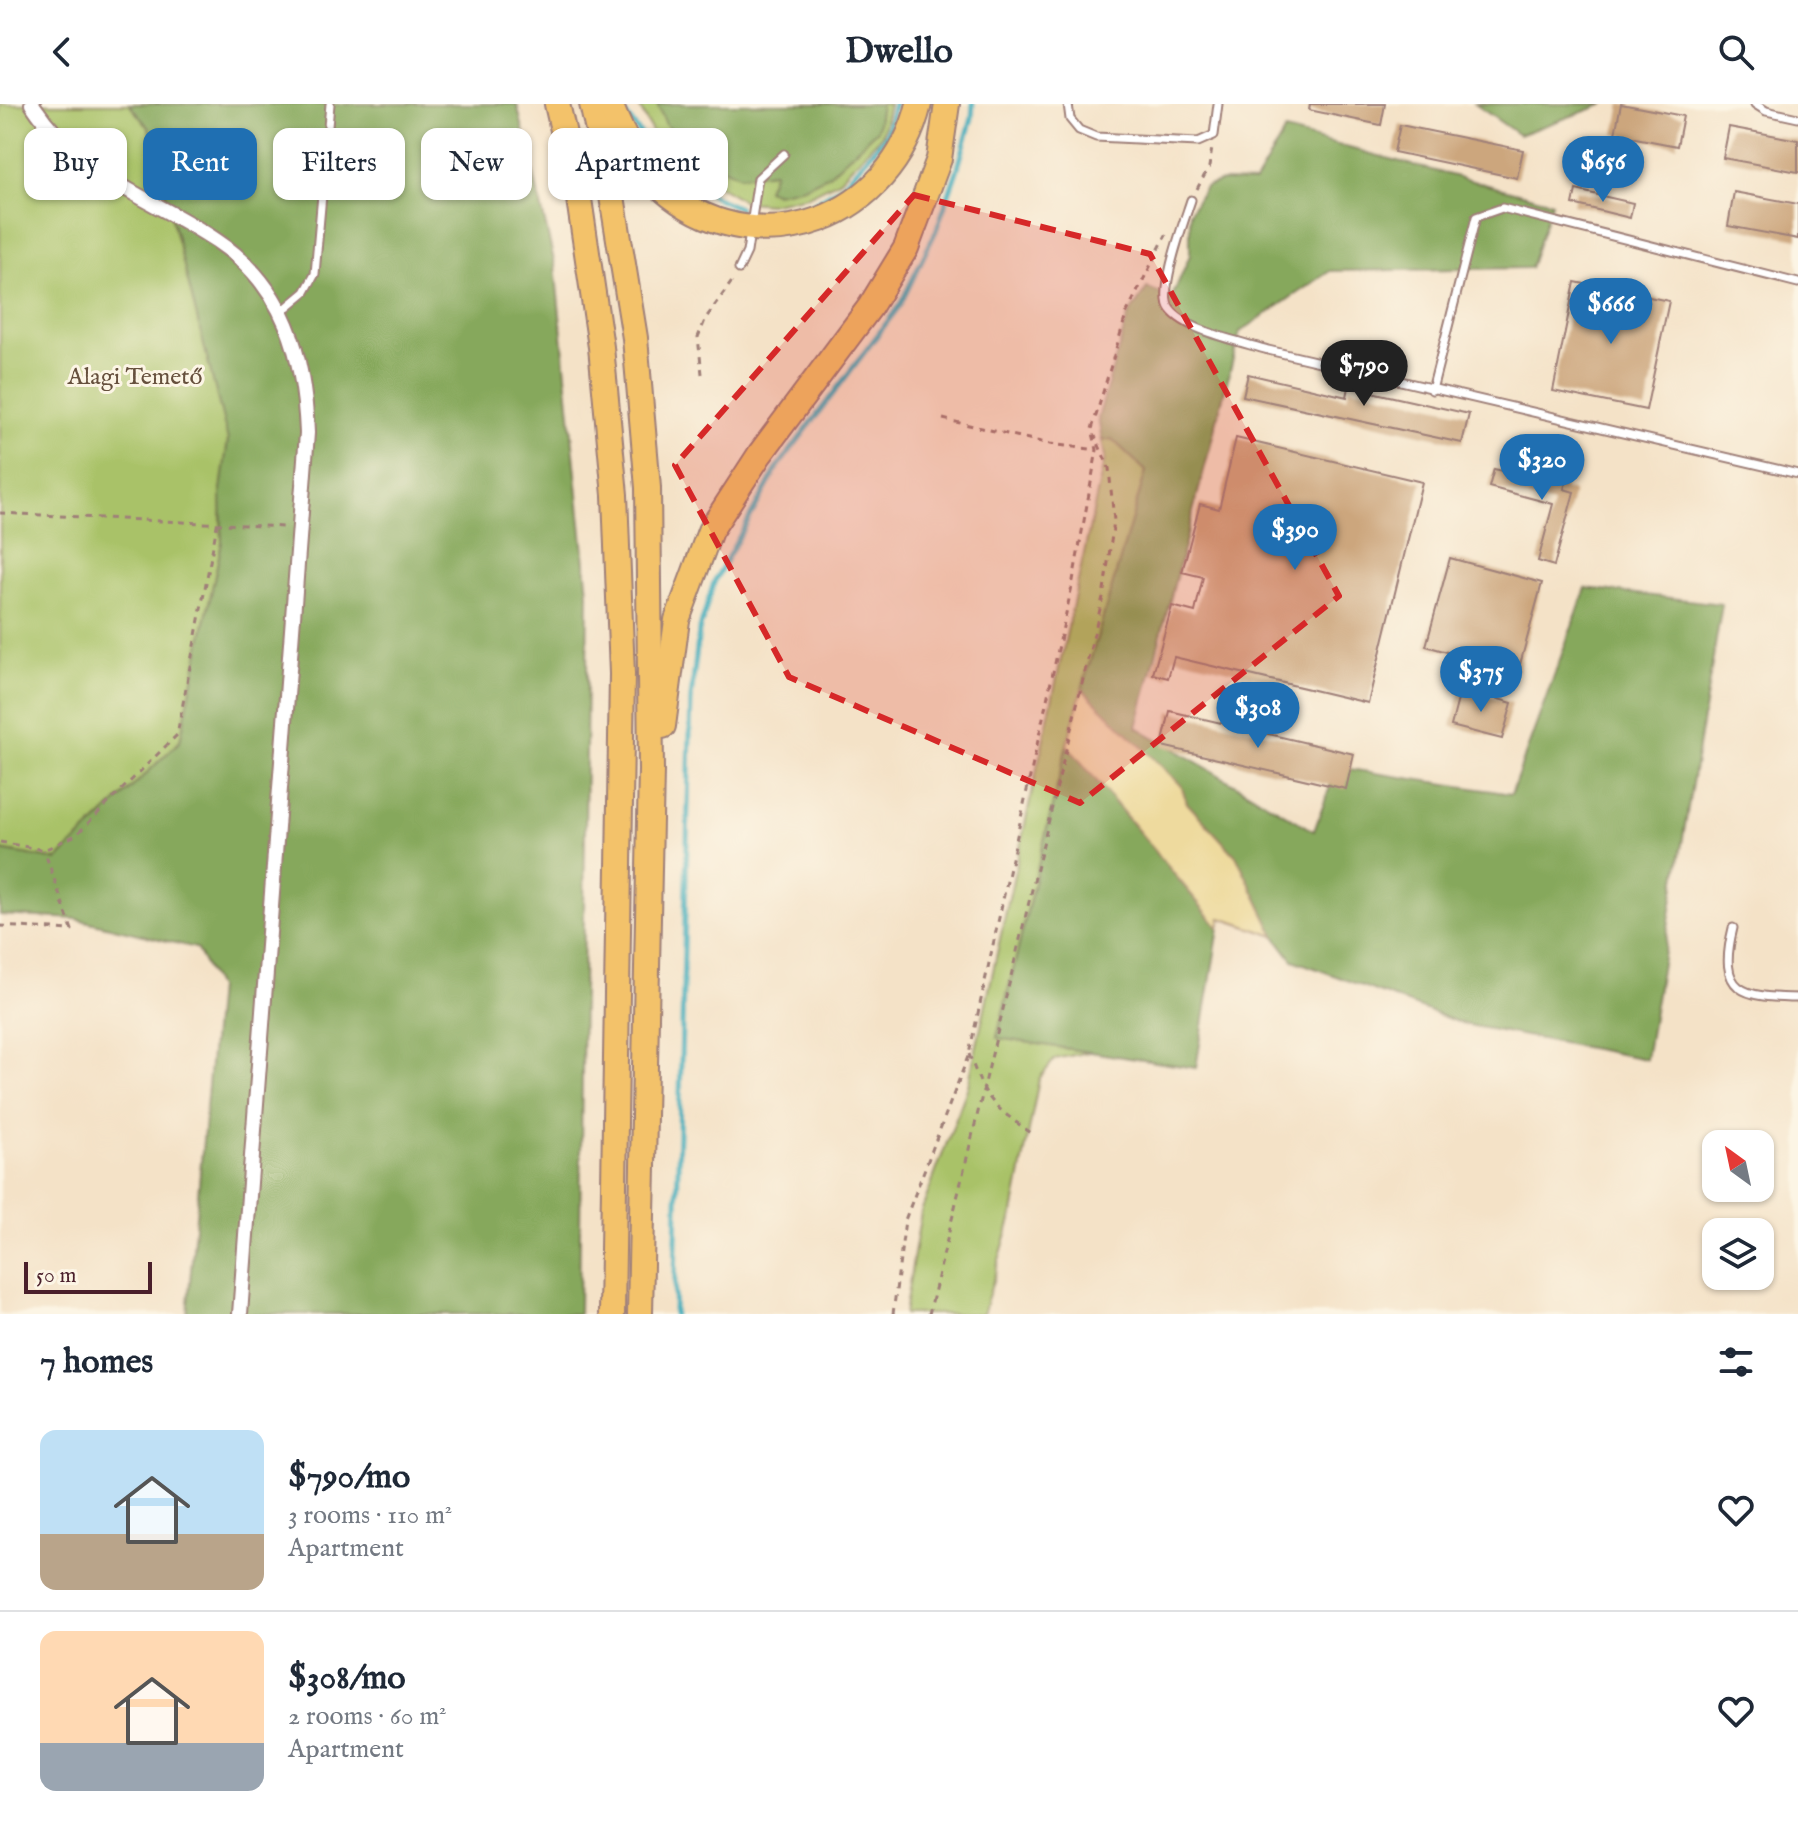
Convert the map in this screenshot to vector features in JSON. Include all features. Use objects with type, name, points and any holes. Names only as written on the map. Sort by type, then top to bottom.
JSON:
[{"type":"highway","points":[[557,104],[579,199],[601,347],[615,495],[622,674],[612,1314]]},
{"type":"highway","points":[[592,104],[610,184],[636,353],[648,488],[651,770],[640,1314]]},
{"type":"highway","points":[[610,104],[630,145],[666,192],[711,219],[750,228],[794,228],[838,212],[866,194],[900,153],[919,104]]},
{"type":"highway","points":[[651,770],[665,718],[677,620],[710,531],[742,479],[870,307],[900,259],[931,186],[939,159],[947,104]]},
{"type":"street","points":[[32,104],[58,139],[112,183],[220,242],[256,276],[281,312],[297,351],[306,400],[307,433],[240,1314]]},
{"type":"lane","points":[[281,312],[305,292],[315,274],[330,104]]},
{"type":"lane","points":[[1068,104],[1070,119],[1079,130],[1096,137],[1198,142],[1214,135],[1218,104]]},
{"type":"lane","points":[[1755,104],[1766,111],[1798,118]]},
{"type":"lane","points":[[739,269],[747,252],[758,178],[784,154]]},
{"type":"lane","points":[[1191,200],[1168,282],[1166,300],[1169,309],[1189,324],[1249,344],[1432,390],[1798,474]]},
{"type":"lane","points":[[1432,390],[1476,217],[1502,208],[1798,283]]},
{"type":"lane","points":[[1733,928],[1727,953],[1733,982],[1743,992],[1760,997],[1798,998]]},
{"type":"path","points":[[1191,200],[1209,167],[1214,135]]},
{"type":"path","points":[[893,1314],[905,1220],[969,1054],[1072,586],[1097,450],[1092,429],[1127,312],[1170,227]]},
{"type":"path","points":[[702,374],[698,337],[706,318],[739,269]]},
{"type":"path","points":[[943,419],[1050,444],[1097,450]]},
{"type":"path","points":[[929,1314],[1103,597],[1114,521],[1109,468],[1092,429]]},
{"type":"path","points":[[0,513],[300,527]]},
{"type":"path","points":[[0,842],[44,850],[76,835],[177,735],[217,525]]},
{"type":"path","points":[[0,926],[72,930],[44,850]]},
{"type":"path","points":[[969,1054],[992,1104],[1031,1133]]},
{"type":"highlighted area","points":[[914,195],[1150,254],[1339,596],[1080,803],[789,677],[675,465]]},
{"type":"green space","name":"Alagi Temető","points":[[0,104],[129,104],[149,128],[143,128],[143,200],[167,200],[177,240],[252,309],[221,517],[222,542],[180,741],[57,860],[0,850]]},
{"type":"green space","points":[[129,104],[517,104],[523,128],[421,128],[421,200],[532,200],[532,168],[555,265],[588,593],[579,1314],[187,1314],[217,988],[196,948],[77,919],[0,915],[0,850],[57,860],[180,741],[222,542],[221,489],[228,440],[167,200],[257,200],[257,128],[149,128]]},
{"type":"green space","points":[[638,104],[889,104],[882,135],[837,182],[808,196],[769,204],[746,202],[728,191],[728,128],[650,128]]},
{"type":"green space","points":[[657,104],[881,104],[877,130],[829,175],[804,187],[776,193],[767,189],[774,172],[740,176],[728,170],[728,128],[669,128]]},
{"type":"green space","points":[[1475,104],[1605,104],[1519,135]]},
{"type":"green space","points":[[1285,131],[1552,202],[1530,268],[1330,271],[1240,332],[1137,727],[1314,831],[1337,767],[1511,794],[1586,588],[1722,604],[1646,1059],[1463,1024],[1293,960],[1275,936],[1237,857],[1187,803],[1180,785],[1082,689],[1146,471],[1112,439],[1102,441],[1098,418],[1128,316],[1147,288],[1172,297],[1190,255],[1190,212],[1205,187],[1222,181],[1255,182]]},
{"type":"green space","points":[[1112,439],[1146,471],[1067,745],[997,1037],[1089,1052],[1055,1059],[1039,1079],[1013,1213],[983,1314],[904,1314],[921,1212],[968,1086],[1105,457],[1102,441]]},
{"type":"green space","points":[[1067,745],[1219,928],[1196,1068],[997,1038]]},
{"type":"sand","points":[[1082,689],[1181,785],[1187,803],[1237,857],[1275,936],[1221,918],[1219,928],[1067,745]]},
{"type":"building","points":[[1310,104],[1385,104],[1381,125],[1309,110]]},
{"type":"building","points":[[1621,104],[1683,116],[1677,146],[1615,134]]},
{"type":"building","points":[[1400,125],[1523,150],[1517,178],[1394,152]]},
{"type":"building","points":[[1729,127],[1798,140],[1798,172],[1723,158]]},
{"type":"building","points":[[1576,190],[1633,203],[1630,218],[1573,204]]},
{"type":"building","points":[[1734,192],[1798,204],[1798,239],[1728,226]]},
{"type":"building","points":[[1575,282],[1669,301],[1646,410],[1553,391]]},
{"type":"building","points":[[1248,374],[1347,397],[1349,387],[1469,414],[1462,443],[1243,396]]},
{"type":"building","points":[[1236,438],[1422,482],[1368,703],[1174,657],[1168,678],[1153,674],[1172,606],[1195,612],[1203,577],[1182,572],[1200,504],[1219,509]]},
{"type":"building","points":[[1542,464],[1569,471],[1564,489],[1574,492],[1554,566],[1538,561],[1553,504],[1489,487],[1494,469],[1537,480]]},
{"type":"building","points":[[1450,558],[1542,583],[1518,672],[1426,646]]},
{"type":"building","points":[[1461,688],[1512,703],[1502,739],[1451,726]]},
{"type":"building","points":[[1170,711],[1354,754],[1346,789],[1162,746]]},
{"type":"waterway","points":[[767,212],[811,205],[842,186],[886,136],[894,104]]},
{"type":"waterway","points":[[674,1314],[691,698],[699,631],[714,582],[778,467],[900,305],[936,231],[957,171],[973,104]]},
{"type":"waterway","points":[[627,116],[663,160],[689,182],[739,208]]}]
